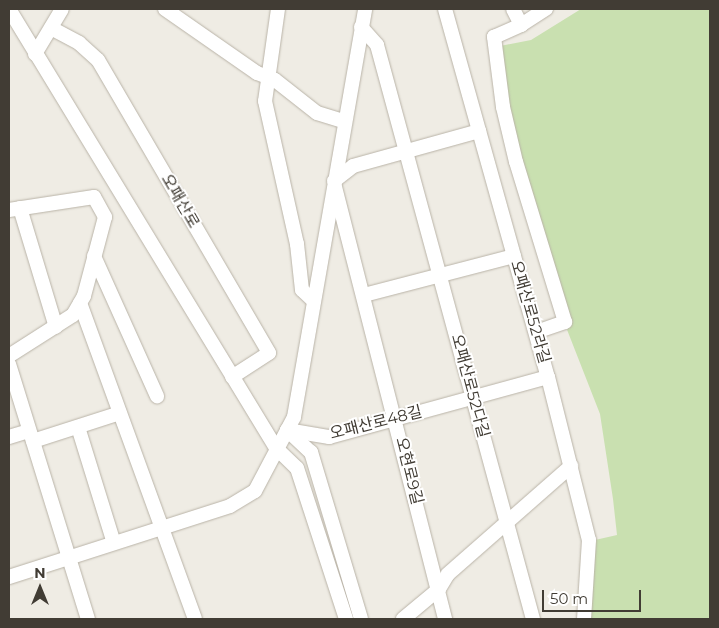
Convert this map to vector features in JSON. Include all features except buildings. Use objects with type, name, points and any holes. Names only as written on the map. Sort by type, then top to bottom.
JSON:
[{"type":"street","points":[[9,9],[276,448],[297,468],[304,483],[346,619]]},
{"type":"street","points":[[35,54],[62,9]]},
{"type":"street","points":[[165,9],[266,76],[275,80],[317,113],[344,121]]},
{"type":"street","points":[[278,9],[266,76],[265,101],[297,244],[302,290],[314,301]]},
{"type":"street","points":[[9,577],[230,506],[255,491],[294,417],[365,9]]},
{"type":"street","name":"오패산로52라길","points":[[445,9],[548,376],[589,540],[584,619]]},
{"type":"street","points":[[513,9],[521,25]]},
{"type":"street","points":[[536,332],[564,322],[516,162],[503,107],[494,36],[521,25],[546,9]]},
{"type":"street","name":"오패산로52다길","points":[[361,27],[377,45],[533,619]]},
{"type":"street","name":"오패산로","points":[[51,28],[79,43],[98,60],[269,353],[232,377]]},
{"type":"street","points":[[334,181],[354,166],[406,153],[479,131]]},
{"type":"street","name":"오현로9길","points":[[334,181],[439,588],[445,619]]},
{"type":"street","points":[[9,356],[56,327],[73,315],[80,303],[105,217],[94,197],[14,209],[56,327]]},
{"type":"street","points":[[94,256],[157,396]]},
{"type":"street","points":[[364,295],[514,256]]},
{"type":"street","points":[[80,303],[195,619]]},
{"type":"street","points":[[9,364],[88,619]]},
{"type":"street","name":"오패산로48길","points":[[287,430],[329,437],[548,376]]},
{"type":"street","points":[[9,437],[31,436],[78,427],[120,413]]},
{"type":"street","points":[[78,427],[114,542]]},
{"type":"street","name":"오패산로48길","points":[[287,430],[311,452],[361,619]]},
{"type":"street","points":[[403,619],[439,588],[448,574],[571,466]]},
{"type":"green space","points":[[581,9],[710,9],[710,619],[583,619],[595,540],[617,535],[613,499],[600,414],[564,322],[504,107],[500,46],[531,40]]}]
